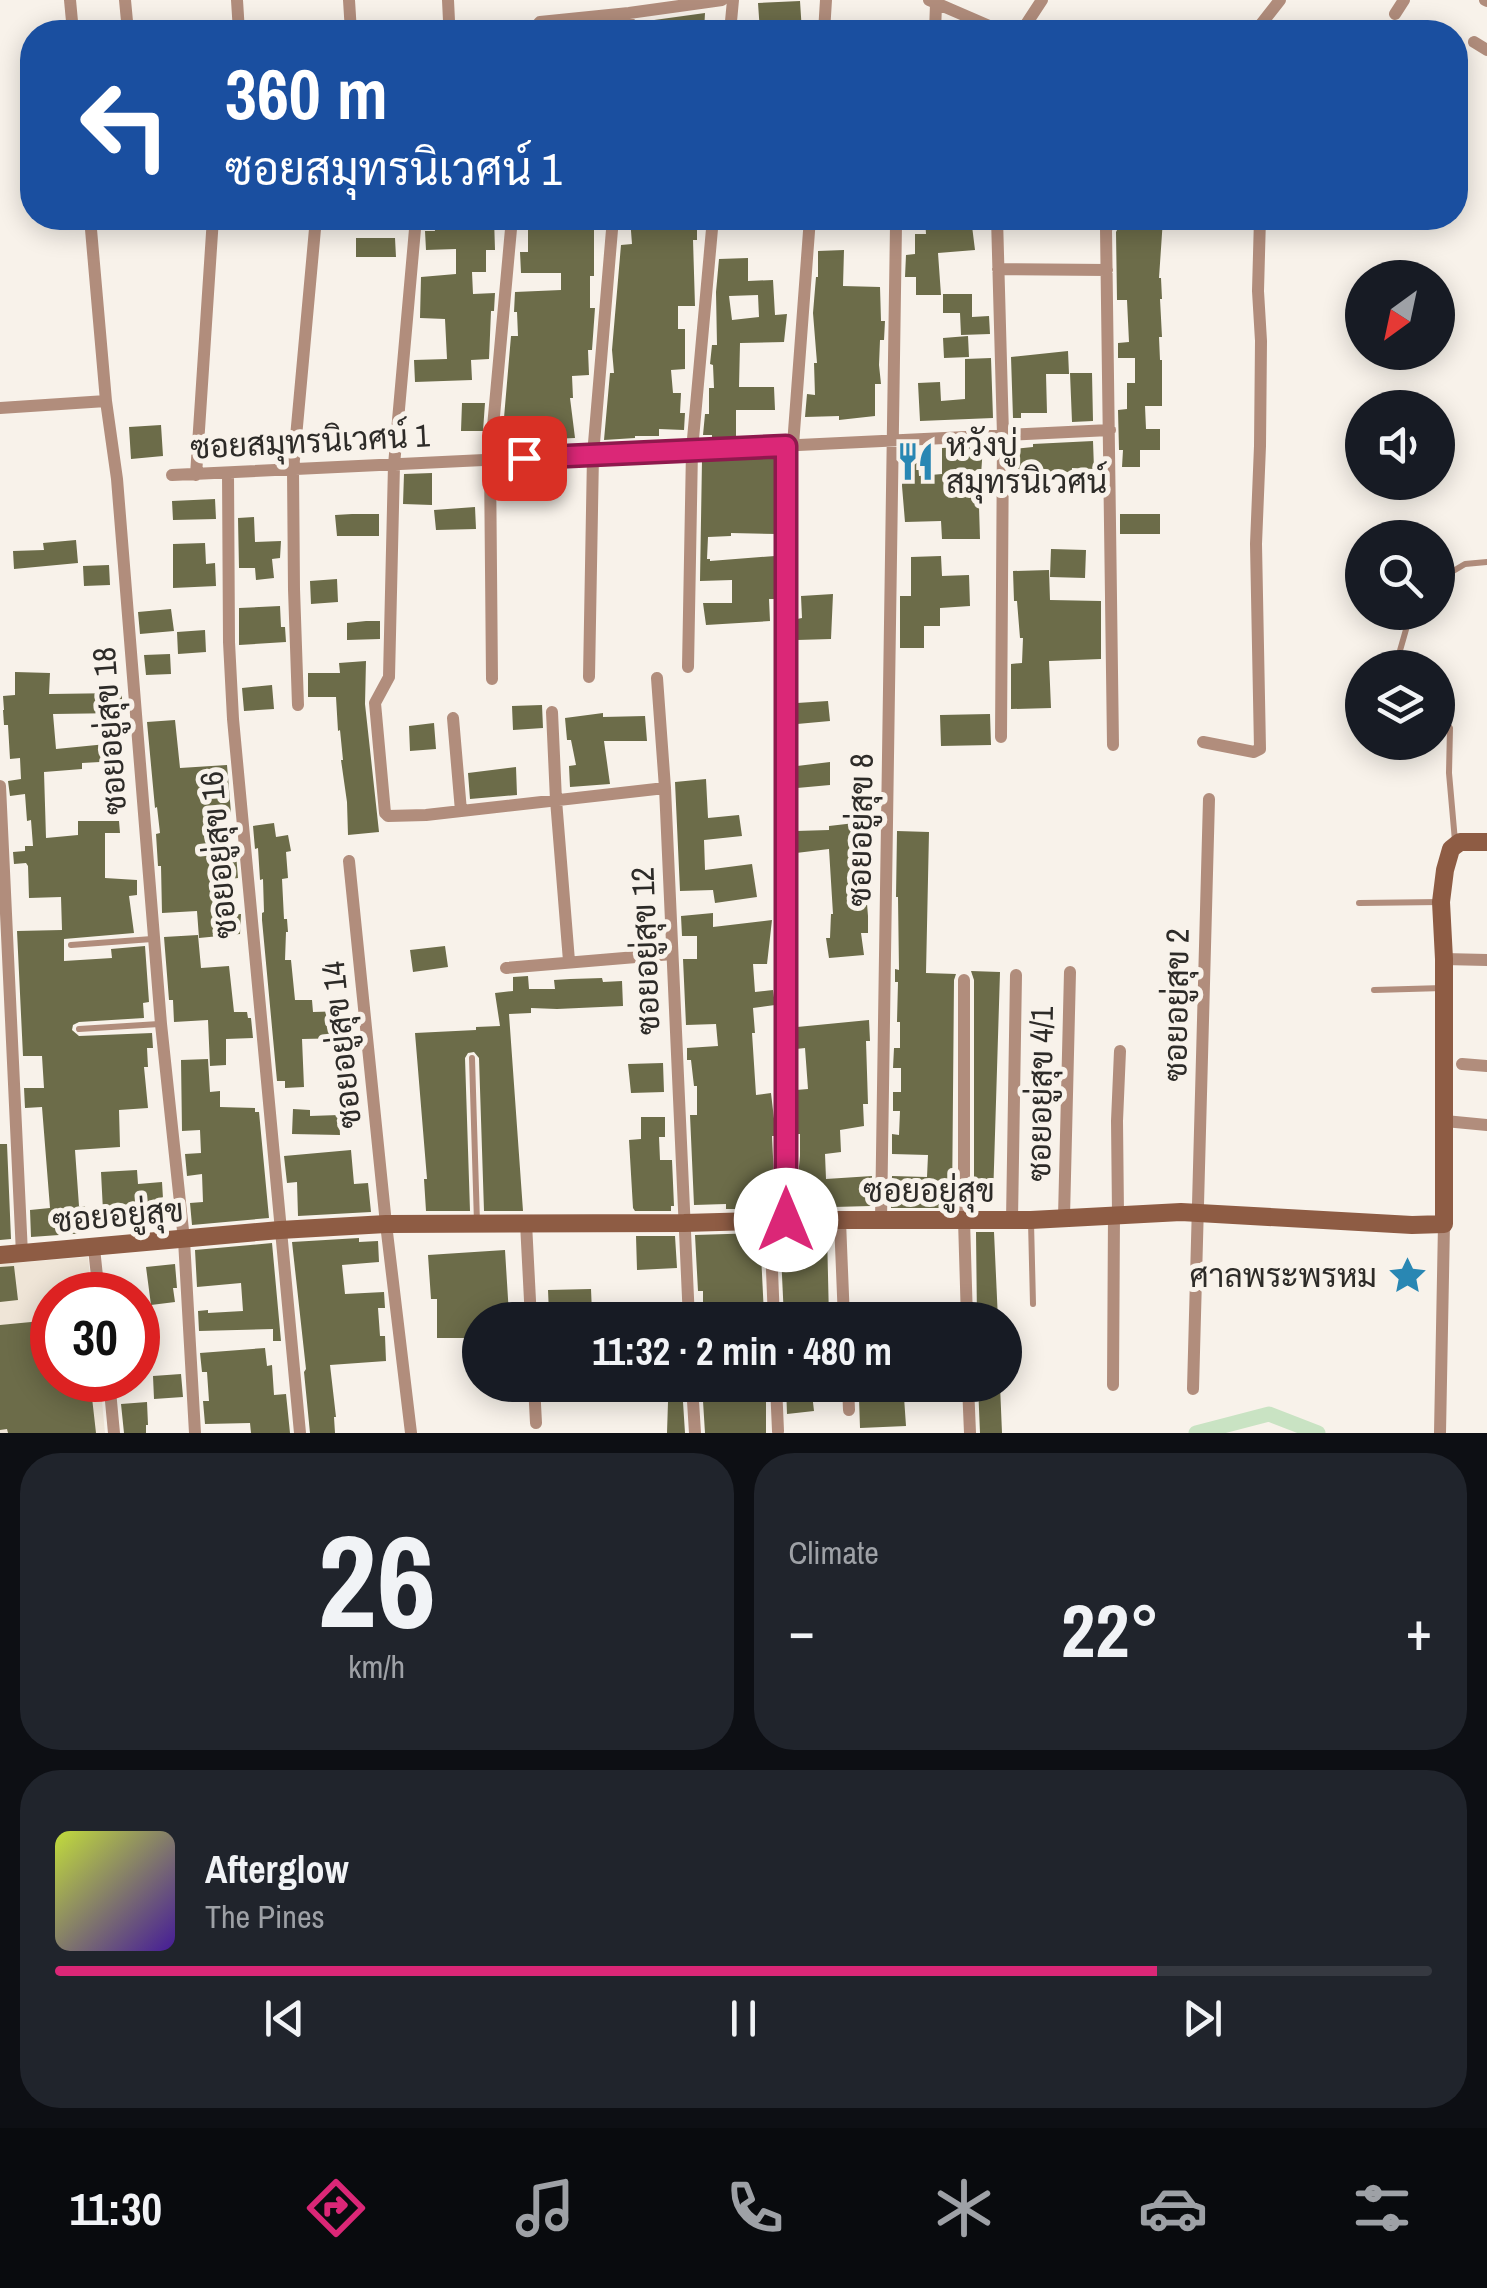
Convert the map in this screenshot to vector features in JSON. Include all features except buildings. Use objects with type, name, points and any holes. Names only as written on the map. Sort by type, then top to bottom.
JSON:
[{"type":"street","points":[[560,20],[722,0]]},
{"type":"street","points":[[1264,20],[1280,0]]},
{"type":"street","points":[[1395,14],[1404,0]]},
{"type":"street","points":[[932,2],[975,20]]},
{"type":"street","points":[[629,13],[629,20]]},
{"type":"street","points":[[1474,42],[1487,50]]},
{"type":"street","name":"ซอยอยู่สุข 18","points":[[91,230],[117,479],[160,1024],[184,1240],[196,1433]]},
{"type":"street","points":[[196,475],[212,230]]},
{"type":"street","points":[[298,705],[293,470],[315,230]]},
{"type":"street","points":[[415,230],[394,465],[389,677],[375,703],[383,803],[388,816],[460,812],[665,788]]},
{"type":"street","points":[[492,679],[490,460],[511,230]]},
{"type":"street","points":[[589,677],[593,455],[611,230]]},
{"type":"street","points":[[688,668],[692,450],[712,230]]},
{"type":"street","points":[[775,1302],[790,446],[809,230]]},
{"type":"street","name":"ซอยอยู่สุข 8","points":[[880,1221],[896,230]]},
{"type":"street","points":[[997,230],[1002,435],[1001,737]]},
{"type":"street","points":[[1106,230],[1113,745]]},
{"type":"street","points":[[1202,742],[1254,752],[1260,749],[1256,544],[1260,230]]},
{"type":"street","points":[[998,269],[1107,270]]},
{"type":"street","points":[[0,408],[106,400]]},
{"type":"street","name":"ซอยสมุทรนิเวศน์ 1","points":[[172,475],[1110,430]]},
{"type":"street","name":"ซอยอยู่สุข 16","points":[[228,474],[233,720],[300,1433]]},
{"type":"street","name":"ซอยอยู่สุข 12","points":[[657,678],[688,1302]]},
{"type":"street","points":[[552,712],[569,962]]},
{"type":"street","points":[[453,718],[460,812]]},
{"type":"street","points":[[0,786],[22,1254]]},
{"type":"street","name":"ซอยอยู่สุข 2","points":[[1193,1390],[1209,799]]},
{"type":"street","points":[[1440,1433],[1445,1121],[1442,902],[1447,860],[1456,845],[1487,842]]},
{"type":"street","name":"ซอยอยู่สุข 14","points":[[349,861],[410,1433]]},
{"type":"street","points":[[506,968],[672,954]]},
{"type":"street","points":[[1444,959],[1487,960]]},
{"type":"street","name":"ซอยอยู่สุข 4/1","points":[[1064,1217],[1070,972]]},
{"type":"street","points":[[1016,975],[1022,1220]]},
{"type":"street","points":[[964,980],[966,1302]]},
{"type":"street","points":[[1112,1385],[1120,1052]]},
{"type":"street","points":[[1462,1064],[1487,1066]]},
{"type":"street","points":[[1445,1121],[1487,1125]]},
{"type":"street","name":"ซอยอยู่สุข","points":[[0,1255],[386,1224],[1022,1220],[1198,1212],[1412,1226],[1444,1224]]},
{"type":"street","points":[[840,1221],[843,1302]]},
{"type":"street","points":[[526,1223],[530,1302]]},
{"type":"street","points":[[94,1248],[97,1272]]},
{"type":"street","points":[[110,1402],[114,1433]]},
{"type":"street","points":[[535,1402],[536,1423]]},
{"type":"street","points":[[693,1402],[695,1433]]},
{"type":"street","points":[[777,1402],[778,1431]]},
{"type":"street","points":[[849,1402],[849,1410]]},
{"type":"street","points":[[969,1402],[970,1433]]},
{"type":"lane","points":[[1455,569],[1487,562]]},
{"type":"lane","points":[[1449,760],[1456,845]]},
{"type":"lane","points":[[1359,903],[1442,902]]},
{"type":"lane","points":[[71,945],[153,939]]},
{"type":"lane","points":[[1374,990],[1444,988]]},
{"type":"lane","points":[[79,1029],[160,1024]]},
{"type":"lane","points":[[472,1058],[477,1224]]},
{"type":"lane","points":[[1022,1220],[1032,1304]]},
{"type":"shaded area","points":[[88,1257],[90,1272],[30,1272],[30,1402],[102,1402],[105,1433],[0,1433],[0,1264]]},
{"type":"waterway","points":[[1196,1433],[1269,1414],[1318,1433]]},
{"type":"place","name":"หวังบู่ สมุทรนิเวศน์","points":[[916,462]]},
{"type":"place","name":"ศาลพระพรหม","points":[[1407,1275]]},
{"type":"route","points":[[524,458],[786,446],[786,1220]]}]
